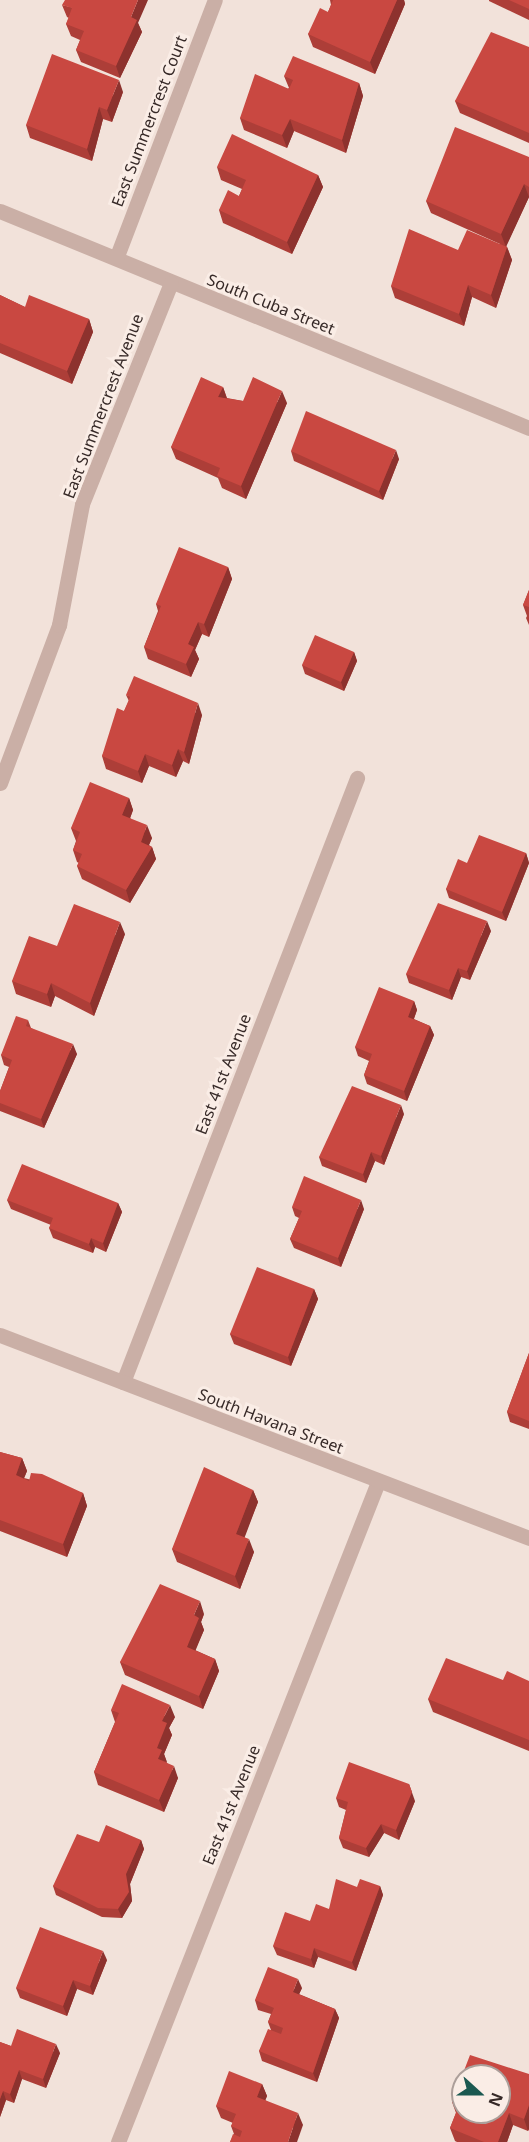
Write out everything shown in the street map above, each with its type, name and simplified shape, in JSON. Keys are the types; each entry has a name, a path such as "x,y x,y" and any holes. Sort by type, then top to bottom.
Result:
{"street":[{"name":"East Summercrest Court","path":"117,256 215,0"},
{"name":"South Cuba Street","path":"0,211 117,256 171,283 527,422"},
{"name":"East Summercrest Avenue","path":"0,783 59,625 82,504 171,283"},
{"name":"East 41st Avenue","path":"123,1382 357,778"},
{"name":"South Havana Street","path":"0,1335 378,1482 529,1538"},
{"name":"East 41st Avenue","path":"118,2142 378,1482"}],"building":[{"path":"65,0 138,0 131,17 137,20 116,66 76,50 84,31 66,24 72,8 62,5"},
{"path":"333,0 397,0 370,62 308,34 320,8 328,12"},
{"path":"509,0 529,0 529,9"},
{"path":"491,32 529,47 529,133 455,101"},
{"path":"52,54 119,80 107,110 99,107 87,149 26,125"},
{"path":"293,56 359,83 342,140 290,119 282,135 240,118 255,74 289,89 293,80 284,76"},
{"path":"455,127 529,157 529,187 524,184 501,234 426,201"},
{"path":"232,134 318,175 287,242 219,210 228,190 239,196 246,180 217,167"},
{"path":"409,229 458,250 467,230 507,247 491,295 468,285 459,314 391,286"},
{"path":"0,295 25,307 29,295 89,319 67,371 0,343"},
{"path":"201,377 223,387 218,397 243,401 253,377 282,391 241,486 217,476 220,468 171,447"},
{"path":"306,411 396,450 379,491 291,451"},
{"path":"179,547 228,567 204,624 198,622 188,644 194,647 186,664 144,647 161,606 156,604"},
{"path":"529,590 529,607 523,605"},
{"path":"315,635 354,652 341,682 302,665"},
{"path":"134,676 198,703 184,752 178,749 172,765 145,754 138,771 102,756 117,708 124,711 130,697 126,695"},
{"path":"90,782 129,798 122,815 147,825 141,842 152,847 126,890 77,866 82,854 73,850 80,832 71,828"},
{"path":"479,835 526,853 502,912 446,889 458,859 467,863"},
{"path":"438,903 487,921 467,971 458,968 449,990 406,974"},
{"path":"74,904 120,922 90,1003 51,983 47,994 12,981 29,936 57,946"},
{"path":"379,987 414,1001 408,1017 430,1026 404,1091 364,1075 372,1054 355,1047"},
{"path":"16,1016 28,1020 26,1026 73,1044 41,1119 0,1103 0,1091 12,1060 1,1055"},
{"path":"352,1086 401,1105 381,1156 371,1152 363,1174 319,1157"},
{"path":"22,1164 118,1203 103,1243 91,1238 89,1244 49,1228 53,1218 7,1200"},
{"path":"304,1176 361,1200 338,1258 290,1239 302,1211 292,1207"},
{"path":"257,1267 314,1289 288,1357 230,1334"},
{"path":"529,1353 529,1421 507,1412"},
{"path":"0,1452 22,1458 16,1475 29,1481 31,1473 42,1474 83,1493 63,1544 0,1520"},
{"path":"204,1467 253,1490 236,1534 249,1539 235,1576 172,1549"},
{"path":"160,1584 200,1601 194,1615 199,1618 187,1647 215,1659 199,1696 120,1662"},
{"path":"446,1658 503,1680 507,1671 529,1681 529,1740 428,1699"},
{"path":"122,1684 170,1705 162,1721 167,1723 157,1748 162,1750 158,1759 174,1766 159,1800 94,1772 119,1713 111,1710"},
{"path":"349,1762 409,1784 412,1792 396,1830 381,1824 366,1848 339,1838 348,1802 336,1798"},
{"path":"106,1825 141,1840 126,1874 129,1892 118,1909 98,1908 53,1886 77,1834 99,1842"},
{"path":"336,1879 357,1887 360,1879 380,1886 352,1962 314,1948 311,1959 273,1946 285,1912 310,1921 316,1904 329,1909"},
{"path":"40,1927 103,1951 90,1986 73,1980 63,2006 16,1988"},
{"path":"268,1967 298,1979 293,1992 335,2009 313,2073 259,2051 268,2029 281,2034 283,2028 268,2022 274,2008 255,2000"},
{"path":"17,2029 56,2044 43,2079 19,2070 10,2094 3,2091 0,2099 0,2042 11,2046"},
{"path":"470,2055 498,2064 467,2064"},
{"path":"511,2068 529,2074 529,2105 524,2119 511,2114"},
{"path":"229,2071 262,2084 257,2097 298,2113 288,2142 230,2142 233,2134 240,2137 242,2131 231,2126 236,2114 216,2106"},
{"path":"452,2124 505,2124 498,2142 484,2142 450,2128"}]}
